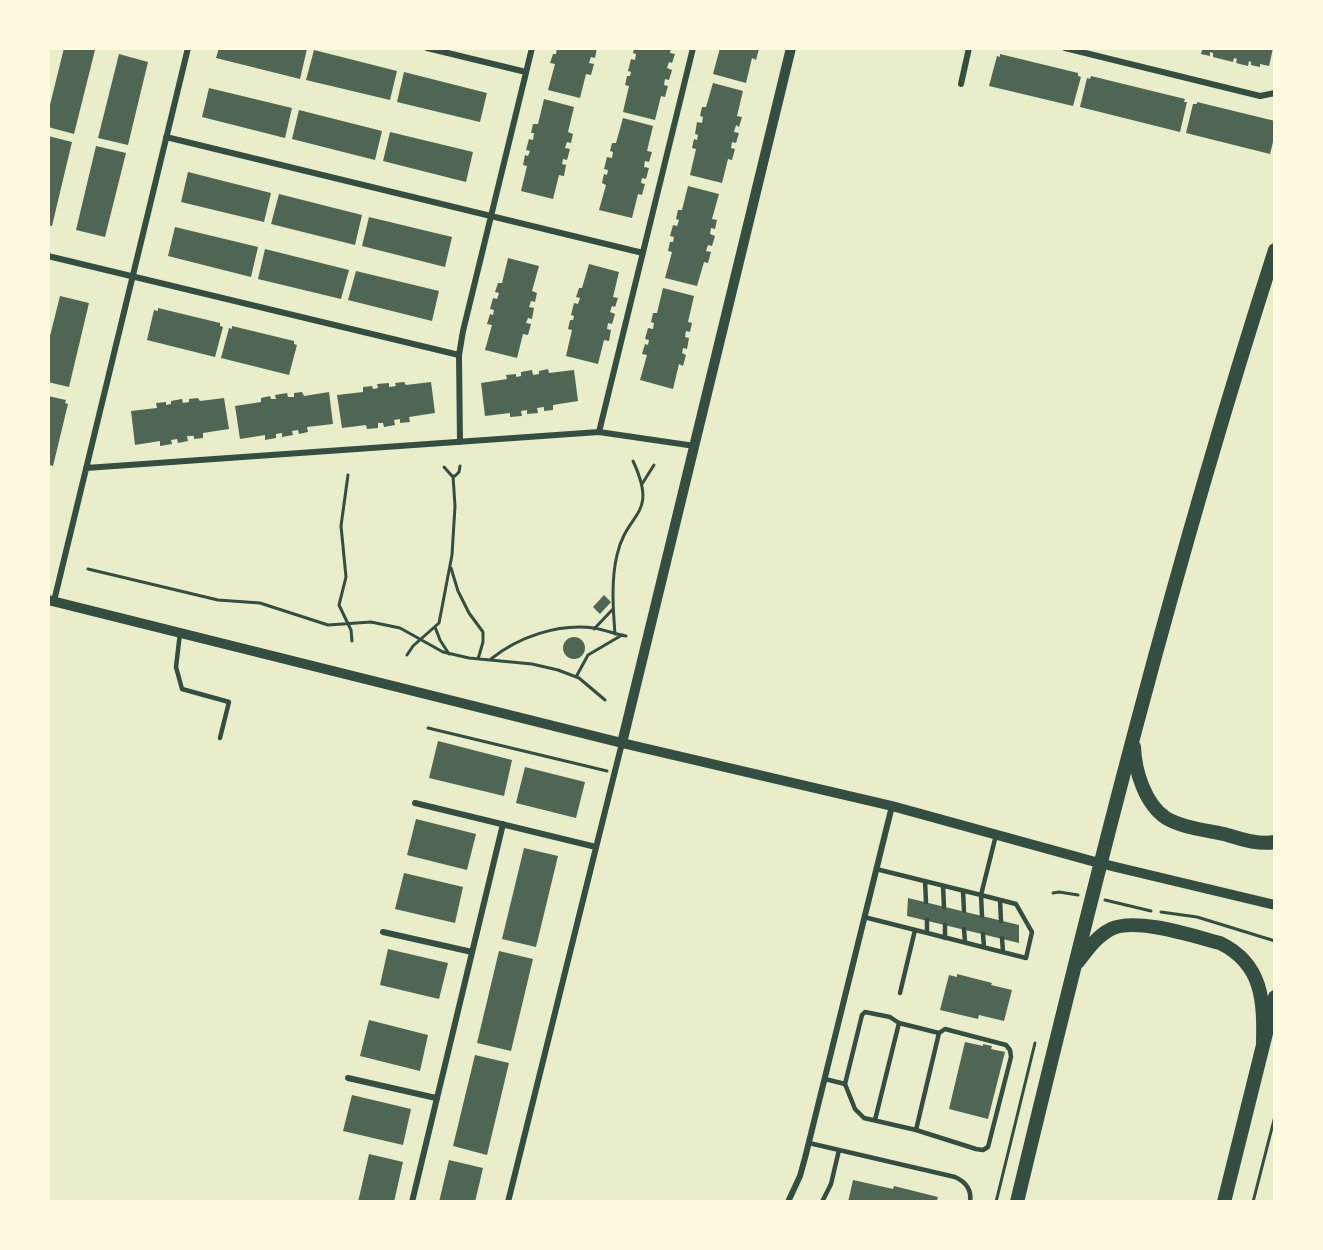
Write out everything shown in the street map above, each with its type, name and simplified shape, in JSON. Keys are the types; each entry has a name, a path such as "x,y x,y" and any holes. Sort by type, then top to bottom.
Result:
{"highway":[{"path":"1017,1202 1099,863 1208,467 1275,250"},
{"path":"1134,736 1134,752 1140,780 1160,813 1183,824 1253,842 1275,842"},
{"path":"1073,972 1093,943 1111,929 1122,926 1144,926 1220,943 1231,948 1245,960 1252,968 1258,982 1263,1014 1263,1044"},
{"path":"1224,1202 1275,997"}],"street":[{"path":"188,48 86,468 51,601 892,806 1099,863 1275,905"},
{"path":"427,48 526,72"},
{"path":"460,442 459,355 532,48"},
{"path":"599,432 693,48"},
{"path":"508,1202 791,48"},
{"path":"961,84 969,48"},
{"path":"1065,48 1260,96 1275,93"},
{"path":"166,137 643,253"},
{"path":"48,256 459,355"},
{"path":"86,468 599,432 695,446"},
{"path":"415,802 596,847"},
{"path":"788,1202 800,1176 809,1143 892,806"},
{"path":"412,1202 503,824"},
{"path":"383,932 472,952"},
{"path":"348,1078 436,1098"}],"lane":[{"path":"180,633 176,667 182,689 229,702 220,738"},
{"path":"982,916 981,895 996,835"},
{"path":"864,917 1026,957 1032,932 1016,904 876,869"},
{"path":"925,881 926,902"},
{"path":"943,886 944,907"},
{"path":"963,891 963,911"},
{"path":"1000,900 1001,921"},
{"path":"927,920 927,933"},
{"path":"945,925 945,938"},
{"path":"900,993 915,930"},
{"path":"964,930 965,942"},
{"path":"983,934 984,947"},
{"path":"1002,939 1003,952"},
{"path":"916,1130 939,1033 945,1029 1006,1045 1011,1057 991,1140 983,1150 916,1130 864,1118 855,1109 845,1084 862,1016 865,1012 890,1017 899,1023 939,1033"},
{"path":"875,1120 899,1023"},
{"path":"825,1079 845,1084"},
{"path":"809,1143 960,1179 969,1189 970,1202"},
{"path":"823,1201 839,1150"}],"path":[{"path":"615,634 613,609 616,557 620,543 643,503 642,484 633,461"},
{"path":"642,484 654,465"},
{"path":"453,476 459,472 460,466"},
{"path":"407,655 413,646 439,623 451,566 455,506 453,476 444,467"},
{"path":"348,475 340,526 346,577 339,605 351,630 352,641"},
{"path":"451,566 458,591 469,613 483,632 483,642 478,659"},
{"path":"88,569 218,600 260,603 328,625 371,622 400,628 449,654 532,664 576,677 605,700"},
{"path":"594,628 613,609"},
{"path":"435,627 449,654"},
{"path":"490,660 506,647 536,635 564,629 594,628 624,636 588,655 576,677"},
{"path":"428,728 615,773"},
{"path":"1053,893 1059,892"},
{"path":"1266,939 1275,941"},
{"path":"996,1202 1035,1044"},
{"path":"1253,1202 1275,1116"}],"building":[{"path":"64,48 95,50 74,134 48,127 48,113"},
{"path":"219,48 307,49 300,79 216,58"},
{"path":"557,48 597,48 595,58 591,57 589,63 594,64 591,75 586,74 580,98 548,90 555,64 550,63"},
{"path":"634,48 671,48 670,53 675,54 672,63 669,62 667,68 672,70 669,80 665,79 664,85 668,86 665,97 661,96 655,120 623,112 629,86 625,85 627,76 630,76 631,72 628,71 631,59 635,60"},
{"path":"720,48 759,49 756,60 752,58 746,83 713,74"},
{"path":"1195,48 1273,48 1269,66 1260,64 1260,67 1251,65 1249,61 1248,66 1236,63 1237,59 1234,58 1233,62 1213,57 1213,53 1210,52 1210,56 1201,54 1202,50"},
{"path":"314,50 397,71 390,100 306,80"},
{"path":"119,54 148,62 128,145 98,138"},
{"path":"1000,54 1078,73 1081,77 1073,106 989,86 997,56 1000,57"},
{"path":"404,72 487,93 480,122 397,102"},
{"path":"1091,76 1185,99 1184,102 1187,102 1180,132 1080,107 1087,78 1090,79"},
{"path":"713,83 743,91 737,116 742,117 739,127 736,125 734,132 739,133 736,143 732,142 731,148 735,149 732,160 728,159 722,183 690,175 696,149 692,148 694,139 697,140 698,135 695,134 697,122 702,123 703,117 700,116 702,107 706,107"},
{"path":"209,88 292,108 285,138 202,117"},
{"path":"544,99 574,107 568,132 573,134 571,143 567,142 565,148 570,149 567,160 563,159 562,164 566,165 564,176 559,175 553,199 521,191 527,166 523,165 525,155 528,156 530,151 526,150 529,139 533,140 534,133 531,133 533,124 538,124"},
{"path":"1197,102 1275,121 1275,134 1270,154 1186,133 1193,104"},
{"path":"299,110 382,131 375,160 292,139"},
{"path":"623,118 653,126 647,151 652,152 649,162 645,161 644,167 649,168 646,179 642,178 641,183 645,184 642,195 638,194 632,218 599,210 606,185 602,183 604,174 607,175 608,170 604,169 607,157 612,158 613,152 610,151 612,143 616,143"},
{"path":"390,132 473,152 466,182 383,161"},
{"path":"48,136 72,142 52,226 48,225"},
{"path":"96,146 126,153 105,237 76,230"},
{"path":"188,172 271,193 264,222 181,202"},
{"path":"688,186 719,194 712,219 717,220 715,229 711,228 710,234 715,236 712,246 708,245 706,251 711,252 708,263 704,262 697,286 665,278 672,252 668,251 674,237 670,236 673,225 677,226 678,210 682,210"},
{"path":"279,194 362,215 355,245 271,224"},
{"path":"369,217 452,237 445,267 362,246"},
{"path":"175,227 258,247 251,277 168,256"},
{"path":"265,249 349,270 341,299 258,279"},
{"path":"508,258 539,266 532,291 537,293 535,302 531,301 529,307 534,308 532,319 528,318 526,323 531,324 528,335 523,334 517,358 485,350 492,325 487,324 494,310 490,309 493,298 497,299 499,293 495,292 498,283 502,283"},
{"path":"589,264 619,272 613,297 618,298 615,307 612,306 610,312 615,314 612,324 608,323 607,329 611,330 609,341 604,340 598,364 566,356 572,330 568,329 570,320 573,320 574,316 571,315 574,303 578,304 580,298 576,297 579,288 582,288"},
{"path":"356,271 439,291 432,321 348,300"},
{"path":"663,288 694,296 688,322 692,323 690,332 686,331 685,337 689,338 687,349 683,348 682,353 686,355 683,366 679,364 673,389 640,380 647,355 642,354 649,340 645,339 648,328 653,329 654,323 651,322 653,313 657,313"},
{"path":"60,296 89,303 69,387 48,382 48,344"},
{"path":"158,308 220,323 223,327 215,357 147,340 154,310 158,311"},
{"path":"232,326 294,341 297,345 289,375 221,358 229,328 232,329"},
{"path":"548,369 549,373 574,370 578,401 553,405 553,410 544,411 544,407 537,408 538,413 527,414 527,410 521,411 522,416 510,417 510,413 485,416 481,383 507,379 506,375 521,376 521,372 532,370 533,375 539,374 539,371"},
{"path":"404,382 406,385 431,382 435,413 409,417 410,422 400,423 400,419 394,420 395,425 384,427 383,423 378,423 378,428 367,429 366,425 342,428 337,395 363,392 363,387 378,388 377,384 389,383 389,387 396,386 395,383"},
{"path":"302,392 304,396 329,392 333,424 307,427 308,432 299,434 298,430 292,431 293,435 282,437 282,433 276,434 276,438 265,440 265,435 240,439 235,406 261,402 261,398 270,396 271,399 276,399 275,395 287,393 288,397 294,397 294,393"},
{"path":"48,396 66,400 65,403 68,404 53,466 50,465 49,472"},
{"path":"198,398 200,401 224,398 229,429 203,433 203,438 194,439 194,436 187,436 188,441 178,443 177,439 171,440 172,444 160,446 160,441 135,445 131,411 157,408 156,403 166,402 166,405 171,404 171,401 182,399 183,403 189,402 189,399"},
{"path":"604,595 611,602 600,614 593,607"},
{"path":"574,637 582,640 585,648 582,656 574,659 566,656 563,648 566,640"},
{"path":"438,741 512,760 504,796 429,778"},
{"path":"525,767 585,782 576,818 516,803"},
{"path":"416,819 476,834 467,870 407,855"},
{"path":"524,848 558,856 536,947 502,939"},
{"path":"404,873 463,887 455,923 395,909"},
{"path":"908,898 1019,925 1019,943 907,916"},
{"path":"388,949 448,963 439,999 380,985"},
{"path":"499,951 533,959 511,1051 477,1043"},
{"path":"957,974 1012,990 1004,1021 979,1015 978,1019 940,1010 949,975 957,977"},
{"path":"369,1020 428,1035 420,1071 360,1056"},
{"path":"965,1042 992,1046 991,1049 1005,1052 988,1119 949,1109"},
{"path":"475,1055 509,1063 487,1155 453,1146"},
{"path":"352,1095 411,1109 403,1145 343,1131"},
{"path":"369,1154 403,1162 394,1202 358,1202"},
{"path":"449,1160 483,1168 475,1202 439,1202"},
{"path":"853,1180 893,1189 894,1186 938,1197 937,1200 941,1202 848,1202"}]}
